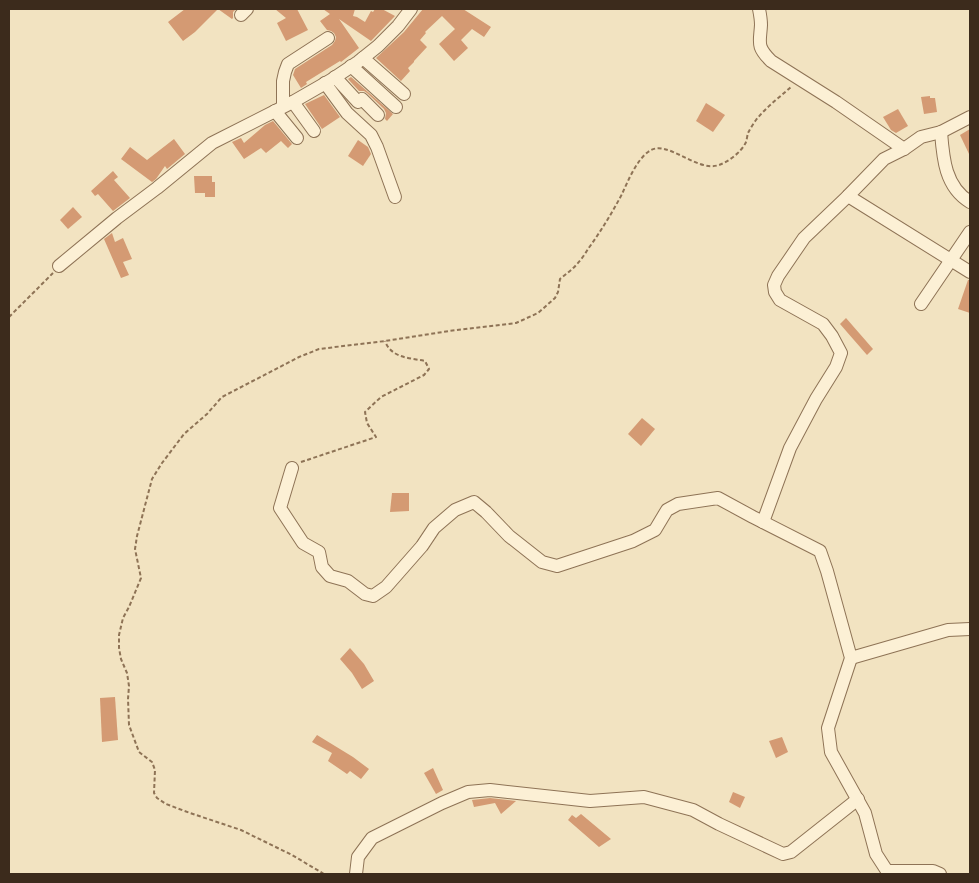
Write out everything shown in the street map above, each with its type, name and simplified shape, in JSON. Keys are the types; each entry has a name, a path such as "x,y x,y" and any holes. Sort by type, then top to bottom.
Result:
{"street":[{"path":"59,266 212,143 284,106 330,80 363,58 398,26 411,9"},
{"path":"759,9 761,25 760,46 770,61 836,102 904,149"},
{"path":"297,138 284,106 283,81 285,72 288,64 328,38"},
{"path":"363,58 404,94"},
{"path":"351,66 396,107"},
{"path":"330,80 358,102 362,99 378,115"},
{"path":"330,80 347,113 371,135 395,197"},
{"path":"284,106 314,131"},
{"path":"763,522 790,448 816,399 836,367 841,353 823,324 780,300 775,292 774,285 778,276 804,238 884,159 904,149 921,137 941,132 970,116"},
{"path":"941,132 942,157 951,182 959,193 970,202"},
{"path":"848,196 970,272"},
{"path":"921,304 970,232"},
{"path":"292,468 280,508 303,543 319,552 322,568 330,576 348,581 365,594 373,596 386,587 422,546 434,528 455,510 474,502 509,536 542,562 557,566 633,541 655,530 667,510 678,504 718,498 820,551 828,572 851,658 828,728 832,752 865,813 876,854 887,873 933,871 940,874"},
{"path":"851,658 948,630 970,629"},
{"path":"356,874 358,857 372,838 468,792 490,790 590,801 644,797 692,810 783,854 791,852 858,799"}],"path":[{"path":"324,874 292,855 241,830 166,804 157,798 154,792 155,770 152,762 139,752 129,725 129,686 127,673 120,659 119,635 123,618 141,578 135,548 152,479 184,434 207,414 222,397 299,357 319,350 516,323 538,313 554,298 558,292 560,279 579,262 593,242 610,216 636,167 648,151 654,148 662,148 698,164 710,167 720,165 740,151 757,119 800,80"},
{"path":"9,317 59,266"},
{"path":"292,468 304,461 376,438 367,423 365,412 381,397 424,375 428,369 425,361 399,356 387,347 385,341"}],"building":[{"path":"185,9 218,9 183,41 168,22"},
{"path":"218,9 236,9 233,12 232,19"},
{"path":"275,9 297,9 308,30 286,41 277,23 286,18"},
{"path":"323,9 355,9 353,16 365,22 371,11 373,12 375,9 382,9 395,16 371,41 339,19 359,48 341,62 306,82 307,84 301,88 293,75 295,69 332,45 335,41 334,33 327,30 320,21 330,14"},
{"path":"423,9 463,9 491,27 484,37 472,29 461,40 468,48 454,61 439,44 455,29 442,16 425,32 420,40 427,47 408,68 410,71 401,81 376,58 404,32"},
{"path":"351,77 393,114 387,121 384,109 367,93 359,91 348,79"},
{"path":"324,95 340,117 322,129 305,104"},
{"path":"930,96 930,98 935,98 937,112 924,114 921,97"},
{"path":"706,103 725,115 713,132 696,121"},
{"path":"898,109 908,126 896,133 891,130 883,117"},
{"path":"273,121 292,144 288,148 281,141 266,153 261,148 244,159 232,142 241,138 244,143 265,125"},
{"path":"970,129 970,156 960,135"},
{"path":"174,139 185,154 167,169 165,166 152,182 121,159 130,147 147,160"},
{"path":"358,140 368,147 371,154 363,166 348,156"},
{"path":"113,171 118,177 114,180 130,198 113,211 98,194 95,196 91,191"},
{"path":"194,176 212,176 212,182 215,182 215,197 205,197 205,193 195,193"},
{"path":"73,207 82,217 68,229 60,220"},
{"path":"112,233 115,242 123,238 132,259 123,262 129,275 121,278 104,239"},
{"path":"968,280 970,280 970,313 958,309"},
{"path":"846,318 873,349 867,355 840,324"},
{"path":"642,418 655,429 641,446 628,434"},
{"path":"392,493 409,493 409,511 390,512"},
{"path":"350,648 364,664 374,681 362,689 340,659"},
{"path":"115,697 118,740 102,742 100,698"},
{"path":"317,735 369,769 361,779 350,771 347,774 328,761 332,753 312,742"},
{"path":"782,737 788,752 776,758 769,741"},
{"path":"433,768 443,790 436,794 424,773"},
{"path":"733,792 745,797 740,808 729,802"},
{"path":"490,798 516,801 501,814 495,803 474,807 472,800"},
{"path":"581,814 611,839 599,847 568,820 572,815 576,818"}]}
